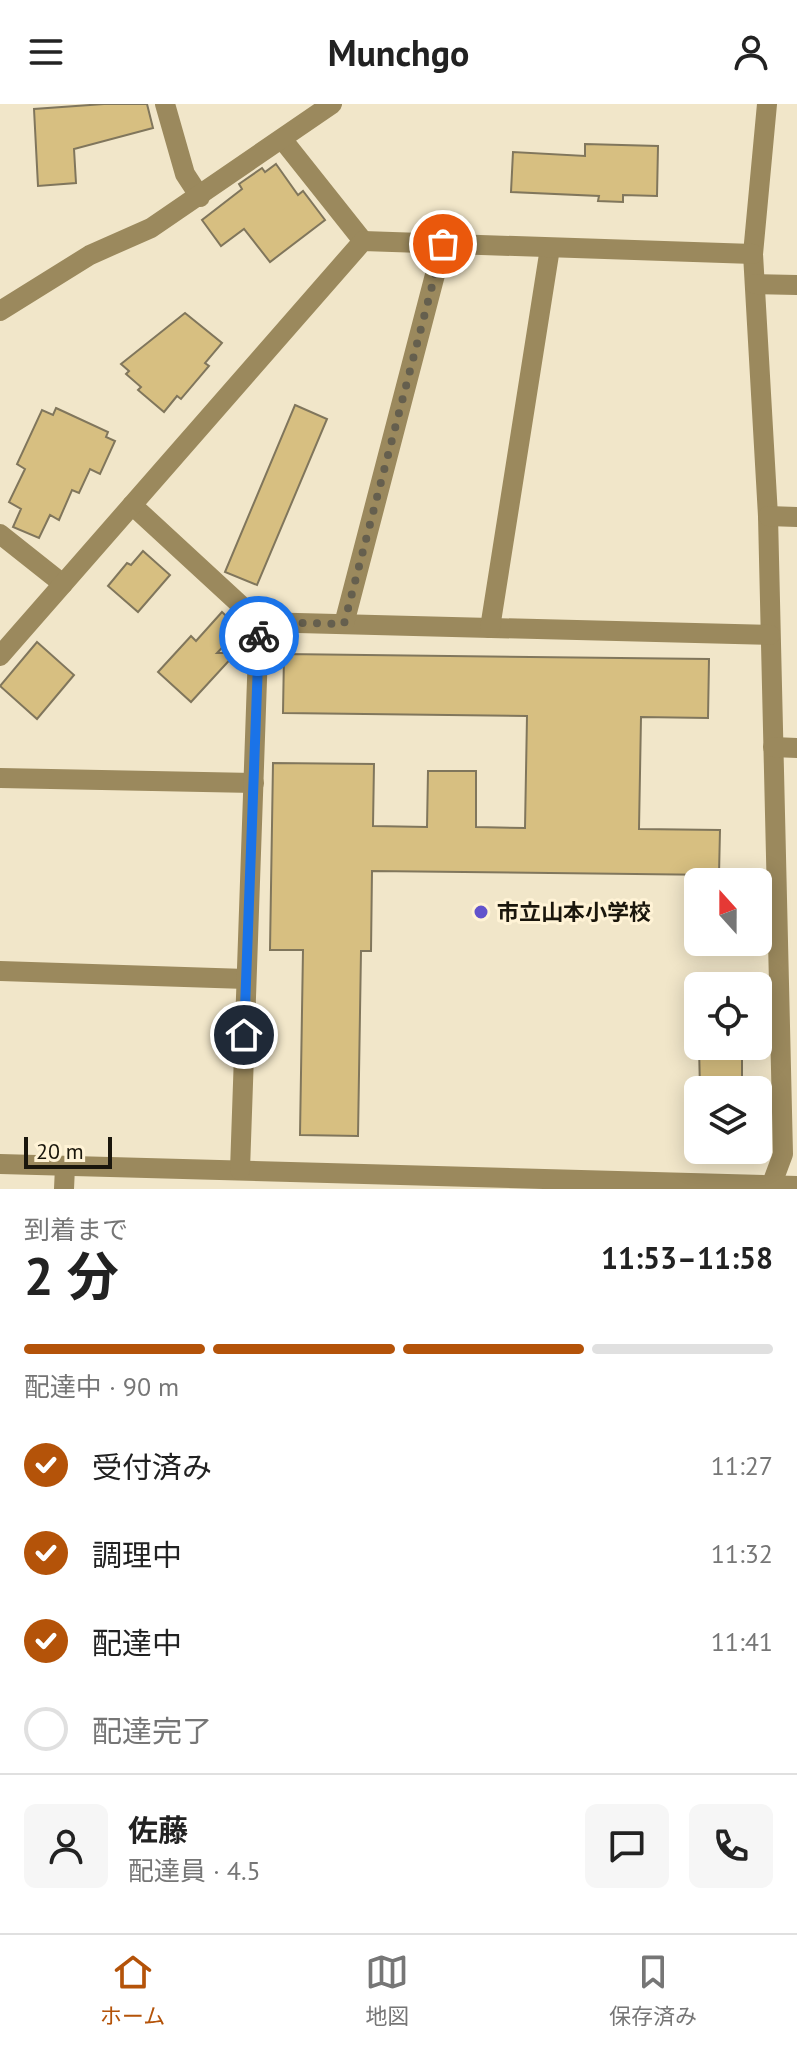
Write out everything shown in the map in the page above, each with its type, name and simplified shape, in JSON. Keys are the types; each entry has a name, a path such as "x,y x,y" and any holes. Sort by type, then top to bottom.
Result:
{"street":[{"path":"165,104 185,174 200,197"},
{"path":"0,311 90,255 151,228 332,104"},
{"path":"767,104 753,254 768,516 773,747 788,955 783,1154 770,1187"},
{"path":"282,139 363,241 753,254"},
{"path":"0,656 363,241"},
{"path":"344,624 443,244"},
{"path":"490,628 550,248"},
{"path":"755,284 797,285"},
{"path":"132,505 259,622 770,635"},
{"path":"768,516 797,517"},
{"path":"0,534 63,584"},
{"path":"240,1170 259,622"},
{"path":"773,747 797,748"},
{"path":"0,778 254,783"},
{"path":"0,971 246,979"},
{"path":"0,1164 240,1170 525,1184 797,1186"},
{"path":"64,1189 65,1167"}],"building":[{"path":"147,104 153,128 74,149 76,183 38,186 34,109"},
{"path":"585,144 658,146 657,196 623,195 623,202 598,201 599,196 511,192 513,152 585,156"},
{"path":"276,164 298,195 303,191 325,220 270,262 244,229 221,246 202,220 242,189 239,184 262,168 265,172"},
{"path":"185,313 222,343 205,363 209,366 181,399 177,396 164,412 138,390 141,387 126,374 129,371 121,364"},
{"path":"295,405 327,419 257,585 225,572"},
{"path":"56,408 108,432 106,437 115,441 100,474 90,469 79,493 72,490 59,520 50,515 39,538 13,527 21,509 9,502 25,469 17,464 42,410 53,415"},
{"path":"143,551 170,575 138,612 108,586 127,563 131,565"},
{"path":"222,612 240,629 217,653 236,653 191,702 158,672 191,636 196,641"},
{"path":"37,642 74,675 37,719 0,686"},
{"path":"284,654 709,659 708,718 641,717 639,829 720,830 719,868 684,868 684,875 372,871 371,951 361,951 358,1136 300,1135 303,950 270,950 273,763 374,764 373,826 427,827 428,771 476,771 476,827 525,828 527,716 283,713"},
{"path":"699,1060 742,1060 742,1076 700,1076"}],"way so far":[{"path":"259,636 259,622 344,624 443,244"}],"place":[{"name":"市立山本小学校","path":"481,912"}],"route":[{"path":"244,1035 259,636"}]}
